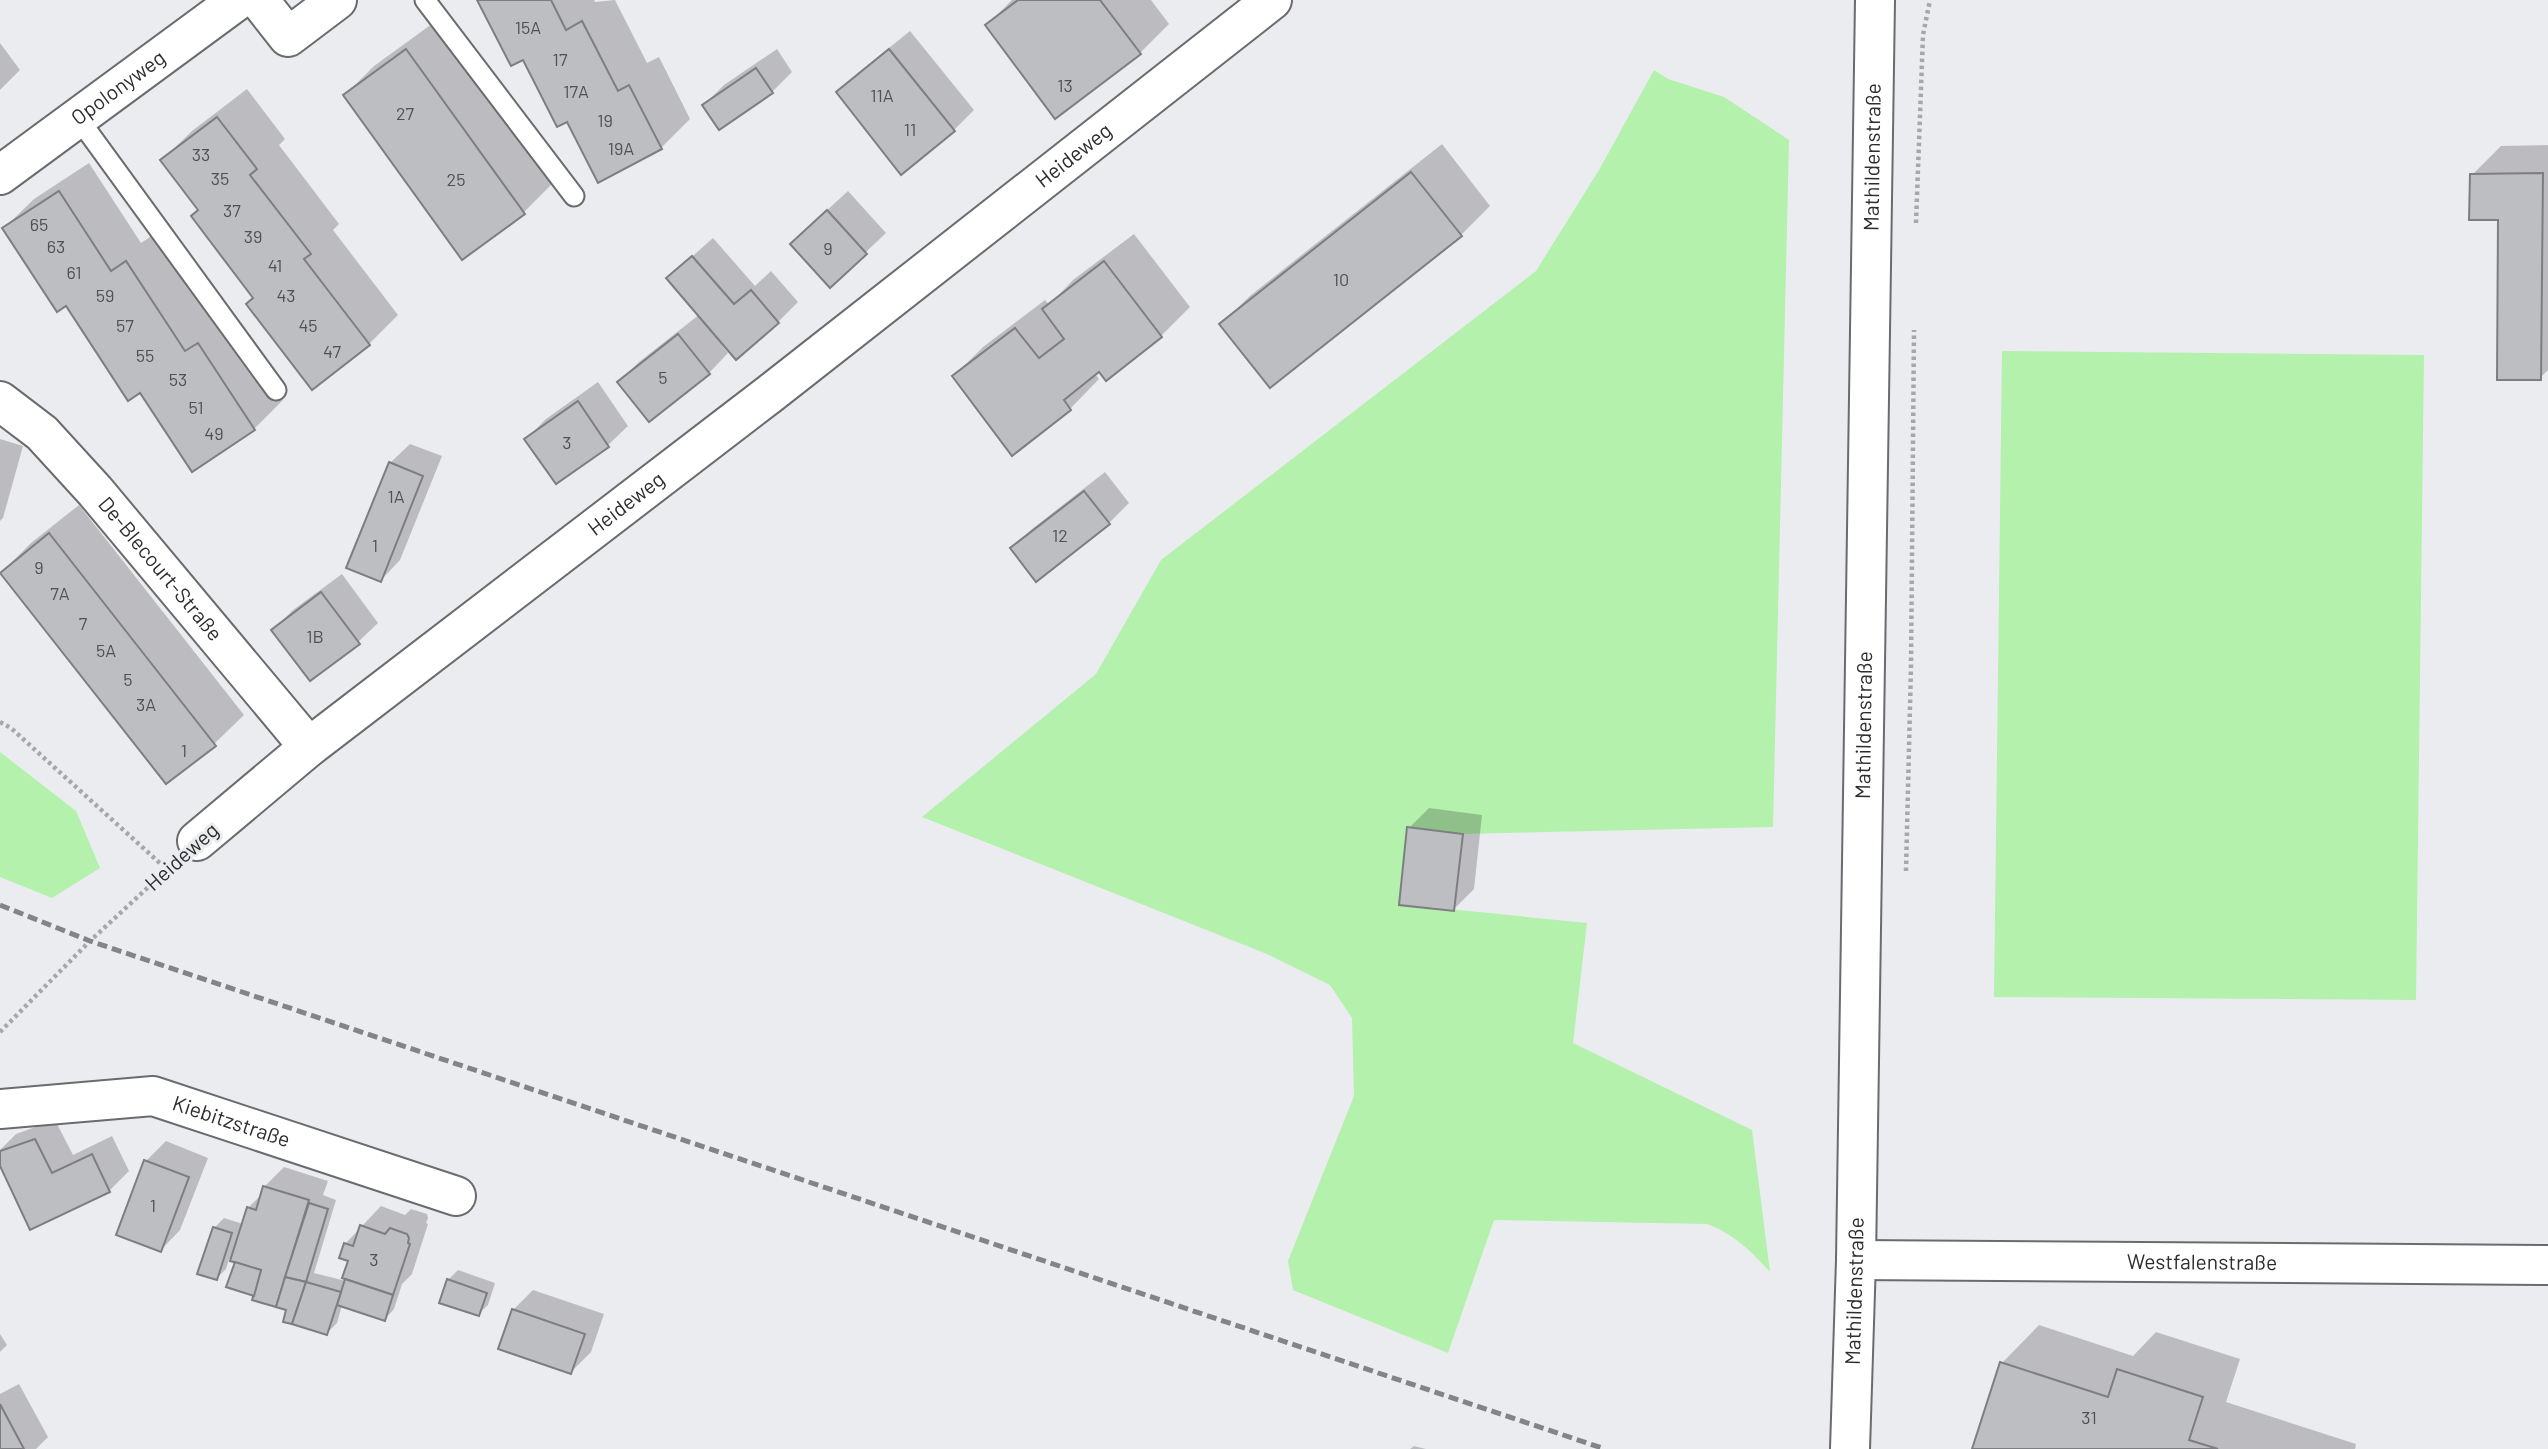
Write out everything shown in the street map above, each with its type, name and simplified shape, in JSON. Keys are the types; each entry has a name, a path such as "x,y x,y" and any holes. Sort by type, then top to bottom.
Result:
{"street":[{"name":"Opolonyweg","path":"0,175 238,0"},
{"path":"259,0 288,37 337,0"},
{"name":"Heideweg","path":"197,842 309,747 771,393 1272,0"},
{"name":"Mathildenstraße","path":"1850,1449 1856,1260 1875,0"},
{"name":"De-Blecourt-Straße","path":"0,401 42,433 95,491 309,747"},
{"name":"Kiebitzstraße","path":"0,1109 153,1096 456,1196"},
{"name":"Westfalenstraße","path":"1856,1260 2548,1265"}],"lane":[{"path":"425,0 574,196"},
{"path":"78,118 276,390"}],"path":[{"path":"0,722 11,727 167,870"},
{"name":"Heideweg","path":"0,1032 90,941 197,842"}],"green space":[{"path":"1654,70 1668,79 1724,97 1789,140 1773,827 1463,834 1408,827 1399,904 1587,923 1573,1043 1752,1130 1770,1272 1742,1244 1707,1224 1494,1220 1448,1353 1293,1290 1288,1261 1354,1096 1352,1018 1330,985 1267,954 922,817 1096,674 1161,560 1536,271 1599,170"},
{"path":"2002,351 2424,355 2416,1000 1994,997"},
{"path":"0,752 76,811 100,868 52,898 0,877"}],"building":[{"path":"477,0 551,0 566,30 582,21 618,91 629,85 662,149 598,183 567,122 557,127 523,60 511,66"},
{"path":"1018,0 1100,0 1141,54 1055,119 985,25"},
{"path":"406,49 525,214 462,260 343,95"},
{"path":"889,49 955,131 901,175 836,92"},
{"path":"756,68 773,93 719,130 702,105"},
{"path":"217,117 257,169 250,175 311,254 304,259 370,345 312,390 246,304 253,298 191,216 198,210 160,160"},
{"path":"1411,172 1462,236 1270,388 1219,324"},
{"path":"2543,173 2541,380 2497,380 2498,220 2469,220 2470,174"},
{"path":"59,191 111,271 126,261 185,351 198,343 255,430 192,472 140,393 128,401 66,306 57,312 2,228"},
{"path":"827,210 867,254 830,288 790,244"},
{"path":"692,256 734,304 751,290 779,323 736,360 666,278"},
{"path":"1104,261 1162,337 1106,381 1099,372 1064,400 1071,410 1012,456 952,376 1015,328 1039,358 1064,339 1042,309"},
{"path":"678,334 710,374 649,422 617,382"},
{"path":"578,401 609,447 556,484 524,439"},
{"path":"389,462 423,476 381,582 346,568"},
{"path":"1084,491 1110,524 1036,582 1010,548"},
{"path":"49,533 216,746 166,784 0,573"},
{"path":"321,592 360,644 310,681 271,630"},
{"path":"1407,827 1463,834 1454,911 1399,905"},
{"path":"35,1139 52,1173 92,1154 110,1192 30,1230 0,1166 0,1151"},
{"path":"144,1160 189,1177 161,1252 116,1235"},
{"path":"263,1186 309,1200 276,1307 252,1300 261,1270 230,1261 247,1207 256,1210"},
{"path":"309,1203 328,1209 306,1282 285,1277"},
{"path":"360,1225 385,1234 390,1228 407,1234 409,1238 410,1244 393,1295 342,1278 348,1261 339,1258 344,1243 353,1246"},
{"path":"213,1227 232,1233 217,1280 197,1274"},
{"path":"235,1262 261,1270 254,1296 226,1287"},
{"path":"285,1277 306,1282 292,1324 283,1322 286,1310 276,1307"},
{"path":"345,1279 393,1295 385,1321 337,1305"},
{"path":"447,1279 487,1293 479,1316 439,1303"},
{"path":"306,1282 341,1292 327,1335 292,1324"},
{"path":"512,1309 585,1334 571,1374 498,1349"},
{"path":"2000,1362 2108,1397 2117,1369 2203,1397 2189,1440 2218,1449 1972,1449"},
{"path":"0,1404 24,1449 0,1449"}],"railway":[{"path":"0,905 90,941 1605,1449"}]}
